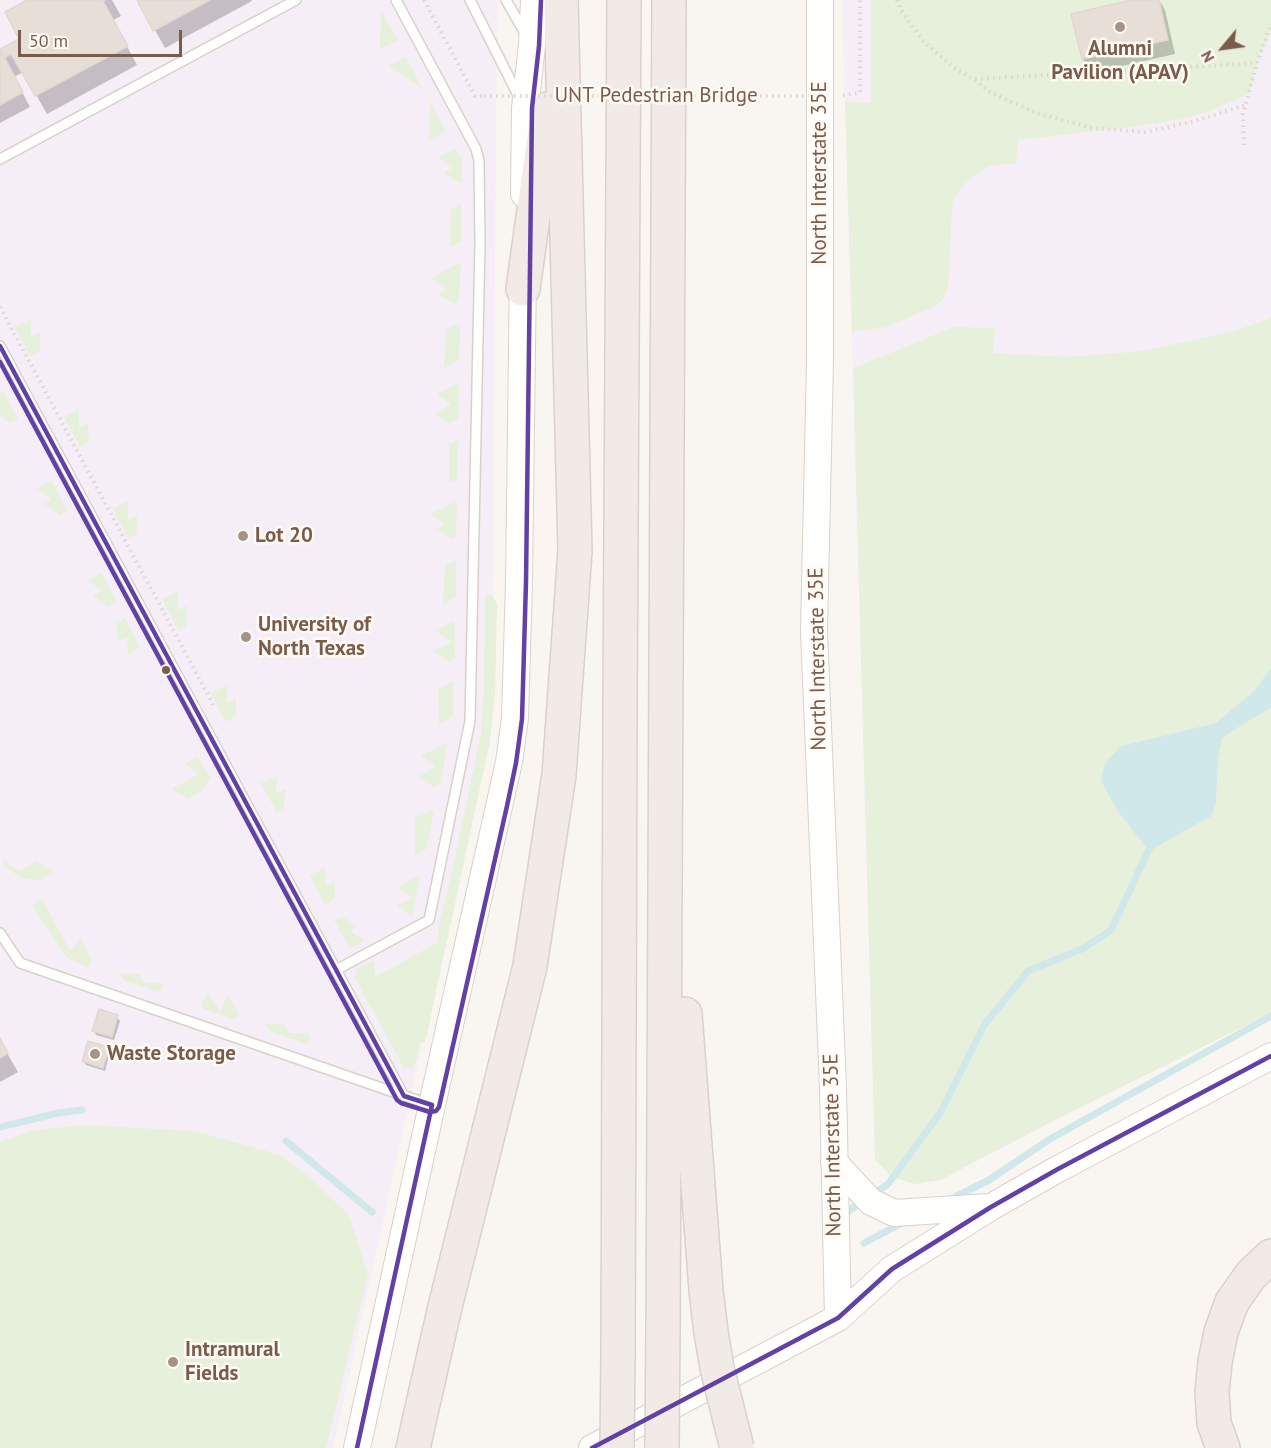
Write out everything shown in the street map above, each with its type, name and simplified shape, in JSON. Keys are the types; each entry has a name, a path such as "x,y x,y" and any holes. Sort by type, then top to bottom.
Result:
{"highway":[{"path":"617,1448 624,0"},
{"path":"662,1448 669,0"},
{"path":"523,289 552,4"},
{"path":"413,1448 444,1311 530,966 559,775 575,551 552,4"},
{"path":"610,788 620,704"},
{"path":"666,707 688,1061 706,1290 717,1368 737,1448"},
{"path":"1223,1448 1214,1423 1212,1392 1221,1332 1232,1302 1251,1275 1271,1256"}],"main road":[{"name":"North Interstate 35E","path":"819,0 820,361 814,631 832,1088 838,1318"},
{"path":"357,1448 500,804 515,718 525,108 532,45 552,4"},
{"path":"591,1448 838,1318 891,1269 991,1207 1058,1168 1271,1056"},
{"path":"834,1162 871,1202 894,1213 991,1207"}],"lane":[{"path":"0,159 296,0"},
{"path":"336,970 429,920 470,721 480,243 479,161 476,149 396,0"},
{"path":"470,0 525,108"},
{"path":"506,0 532,45"},
{"path":"0,346 404,1096"},
{"path":"0,933 20,963 432,1106"}],"path":[{"name":"UNT Pedestrian Bridge","path":"424,0 475,96 828,96 860,93 860,0"},
{"path":"897,0 901,10 923,41 953,68 975,80 990,92 1036,113 1093,128 1145,132 1195,121 1246,105"},
{"path":"1244,145 1243,114 1271,24"},
{"path":"975,80 1257,63"},
{"path":"0,307 217,712"}],"shaded area":[{"name":"University of North Texas","path":"0,0 498,0 492,726 333,1448 0,1448"},
{"path":"842,0 1271,0 1271,1013 940,1180 915,1184 892,1177 875,1160"}],"green space":[{"path":"871,0 1271,0 1271,30 1257,63 1249,94 1210,111 1182,119 1139,126 1018,140 1016,164 987,167 970,178 954,198 948,289 943,299 933,307 886,327 852,332 845,102 871,103"},
{"path":"381,10 398,40 380,49"},
{"path":"406,57 422,88 388,66"},
{"path":"430,101 446,131 429,140"},
{"path":"455,149 462,160 462,182 459,183 444,173 452,168 438,157"},
{"path":"461,204 461,241 450,247 451,210"},
{"path":"461,262 459,301 454,304 438,294 447,289 431,278"},
{"path":"1271,318 1271,668 1255,690 1216,723 1121,746 1216,804 1218,760 1222,738 1271,708 1271,1013 940,1180 915,1184 892,1177 875,1160 853,368 954,327 995,328 993,353 1068,357 1143,351 1235,331"},
{"path":"31,319 31,337 40,332 40,351 30,356 15,327"},
{"path":"455,324 460,328 459,360 444,368 446,330"},
{"path":"459,383 458,419 449,423 434,414 451,404 437,394"},
{"path":"2,390 18,418 10,423 0,416 0,410 3,408 0,406"},
{"path":"79,409 79,428 88,423 89,442 80,447 64,417"},
{"path":"458,440 457,479 449,483 449,444"},
{"path":"51,481 67,510 60,515 44,504 52,499 37,489"},
{"path":"128,501 128,519 137,515 137,534 128,538 113,509"},
{"path":"457,501 456,537 453,539 437,529 445,524 430,514"},
{"path":"456,560 456,597 443,604 445,565"},
{"path":"101,573 117,601 108,606 93,596 102,591 88,580"},
{"path":"178,591 178,610 187,606 186,626 178,630 162,599"},
{"path":"485,595 492,595 497,604 495,695 490,741 425,1043 420,1042 413,1068 404,1068 355,978 355,973 357,968 374,960 375,977 437,943 481,732"},
{"path":"125,618 140,647 128,655 127,637 118,642 116,623"},
{"path":"452,622 455,623 455,658 449,662 433,651 451,642 436,631"},
{"path":"453,681 453,716 439,724 438,689"},
{"path":"227,685 227,703 236,698 236,716 226,722 211,693"},
{"path":"448,742 440,784 434,787 418,777 436,766 421,756"},
{"path":"198,757 210,777 200,792 188,799 172,789 199,774 185,764"},
{"path":"277,776 276,794 285,789 284,808 277,813 261,783"},
{"path":"431,810 434,812 426,849 415,856 415,818"},
{"path":"3,860 19,871 37,861 53,872 40,880 21,878 4,865"},
{"path":"325,868 326,886 335,881 335,899 325,905 310,875"},
{"path":"420,874 412,916 397,906 412,897 397,888"},
{"path":"42,899 70,951 81,938 92,961 90,966 81,965 65,955 32,906"},
{"path":"342,916 357,927 350,931 364,941 350,949 334,920"},
{"path":"120,973 139,974 144,983 163,983 163,988 158,992 128,982"},
{"path":"208,992 220,1012 228,995 238,1013 237,1017 233,1019 204,1009 202,1001"},
{"path":"265,1024 284,1024 289,1033 308,1033 310,1039 305,1044 270,1031"},
{"name":"Intramural Fields","path":"84,1125 195,1131 280,1155 305,1173 349,1215 368,1275 326,1448 0,1448 0,1142 35,1130"}],"water":[{"path":"1271,668 1271,708 1222,738 1218,760 1216,804 1211,816 1149,851 1119,813 1101,781 1105,763 1121,746 1216,723 1255,690"}],"building":[{"path":"27,0 105,0 103,1 128,46 35,96 11,54 4,58 0,49 19,39 5,12"},
{"path":"137,0 210,0 153,31"},
{"name":"Alumni Pavilion (APAV)","path":"1131,0 1159,0 1168,40 1082,59 1071,14"},
{"path":"0,49 23,92 0,105"},
{"name":"Waste Storage","path":"99,1009 118,1015 112,1037 92,1031"},
{"path":"0,1038 8,1053 0,1058"},
{"name":"Waste Storage","path":"88,1041 109,1047 103,1068 82,1061"}],"waterway":[{"path":"847,1212 888,1184 940,1113 984,1025 1028,971 1084,948 1111,930 1151,845"},
{"path":"949,1200 989,1180 1050,1139 1271,1016"},
{"path":"0,1127 58,1113 82,1110"},
{"path":"286,1141 372,1212"},
{"path":"864,1243 904,1222"}],"transit line":[{"path":"0,362 397,1100 430,1112 436,1111 439,1107 507,806 522,719 532,108 539,46 541,0"},
{"path":"0,346 404,1096 432,1105 357,1448"},
{"path":"592,1448 838,1318 892,1269 991,1207 1271,1056"}],"place":[{"name":"Alumni Pavilion (APAV)","path":"1120,27"},
{"name":"Lot 20","path":"243,536"},
{"name":"University of North Texas","path":"246,637"},
{"name":"Waste Storage","path":"95,1054"},
{"name":"Intramural Fields","path":"173,1362"}]}
